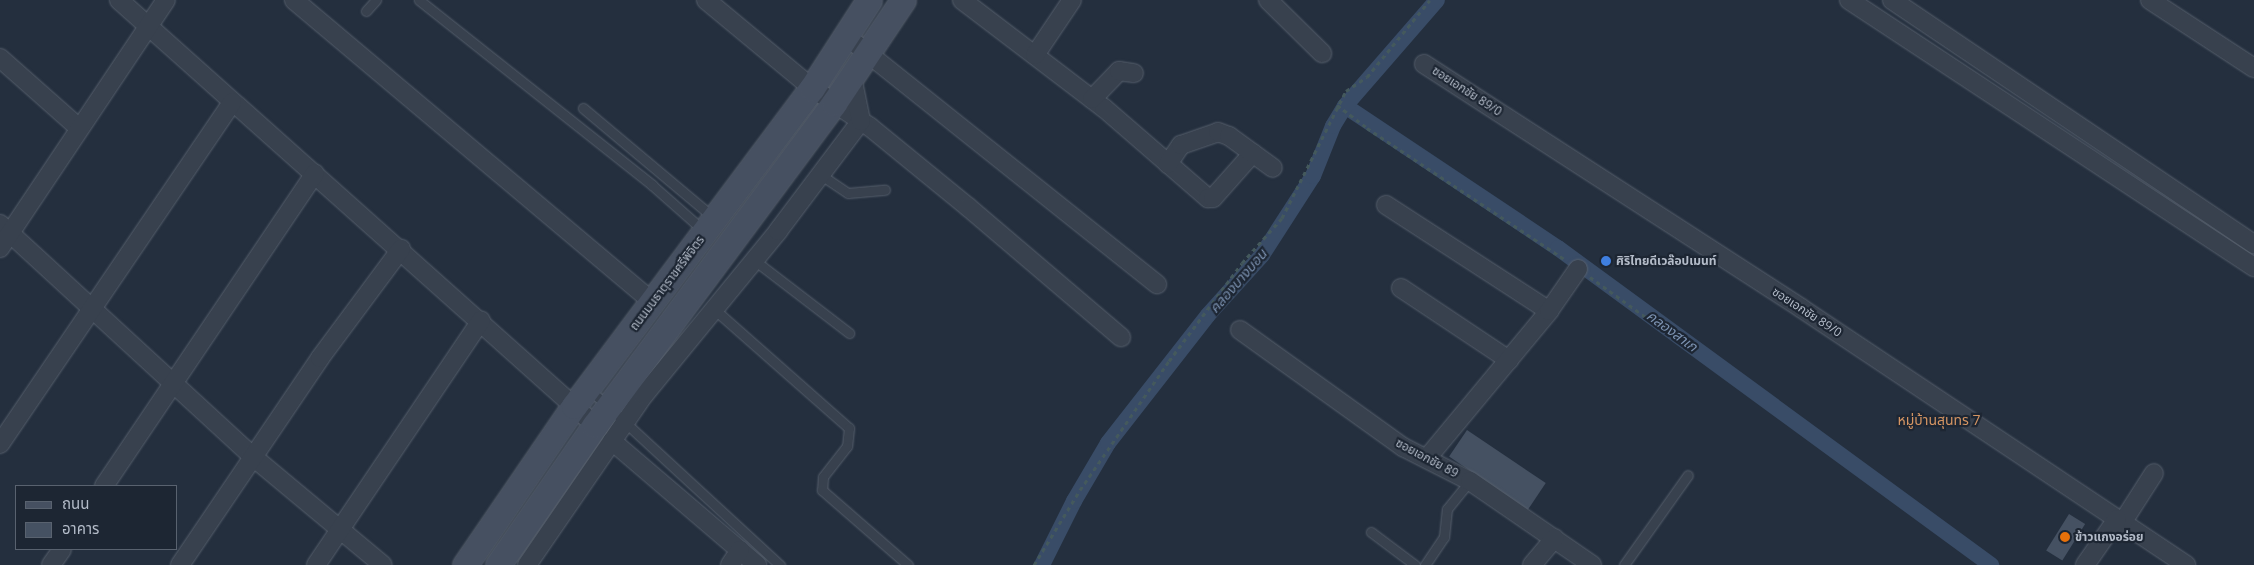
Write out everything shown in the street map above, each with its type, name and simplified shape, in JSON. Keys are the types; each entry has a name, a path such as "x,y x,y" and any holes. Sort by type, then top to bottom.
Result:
{"street":[{"path":"119,0 232,102 481,320 580,397 610,423 757,565"},
{"path":"0,248 5,228 166,0"},
{"path":"294,0 653,302"},
{"path":"706,0 812,88 861,120 1121,337"},
{"name":"ถนนมนธาตุราชศรีพิจิตร","path":"464,565 580,397 812,88 869,0"},
{"path":"498,565 610,423 870,52 903,0"},
{"path":"962,0 1092,99 1210,199 1253,153"},
{"path":"1034,55 1072,0"},
{"path":"1268,0 1322,53"},
{"path":"1849,0 2254,267"},
{"path":"1892,0 2254,244"},
{"path":"2150,0 2254,68"},
{"path":"846,36 870,52 1157,284"},
{"path":"0,58 78,127"},
{"name":"ซอยเอกชัย 89/0","path":"1424,64 1801,308 2186,565"},
{"path":"1092,99 1120,71 1134,73"},
{"path":"527,565 610,423 714,308 754,260 821,176 861,120 852,77"},
{"path":"0,444 90,308 232,102"},
{"path":"1168,164 1181,145 1218,132 1253,153 1273,168"},
{"path":"105,485 174,385 228,299 315,173"},
{"path":"1386,205 1549,311"},
{"path":"5,228 252,456 383,565"},
{"path":"180,565 252,456 401,249"},
{"path":"1428,457 1549,311 1578,269"},
{"path":"1401,288 1509,360"},
{"path":"316,565 341,530 399,437 481,320"},
{"name":"ซอยเอกชัย 89","path":"1240,330 1403,447 1428,457 1470,481 1592,565"},
{"path":"2085,565 2120,521 2154,473"},
{"path":"1532,565 1555,538"},
{"path":"51,565 61,550"},
{"path":"730,565 740,550"}],"lane":[{"path":"366,12 376,0"},
{"path":"419,0 652,185 710,226"},
{"path":"583,108 710,226"},
{"path":"821,176 848,193 885,190"},
{"path":"754,260 849,333"},
{"path":"714,308 849,428 847,446 823,477 822,490 908,565"},
{"path":"610,423 780,565"},
{"path":"1624,565 1688,475"},
{"path":"1425,565 1444,537 1447,509 1470,481"},
{"path":"1371,532 1415,565"}],"path":[{"path":"1034,565 1080,490 1169,361 1242,264 1282,218 1302,184 1337,105 1346,91 1367,77 1430,0"},
{"path":"1337,105 1367,128 1578,269 1647,318"}],"building":[{"path":"1467,430 1546,483 1528,510 1449,457"},
{"name":"ข้าวแกงอร่อย","path":"2069,514 2085,524 2062,561 2046,550"}],"waterway":[{"name":"คลองบางบอน","path":"1042,565 1074,501 1108,443 1208,315 1262,255 1313,176 1333,126 1345,106 1437,0"},
{"name":"คลองสาเก","path":"1345,106 1558,248 1991,565"}],"place":[{"name":"ศิริไทยดีเวล๊อปเมนท์","path":"1606,261"},
{"name":"ข้าวแกงอร่อย","path":"2065,537"}],"district":[{"name":"หมู่บ้านสุนทร 7","path":"1939,420"}]}
